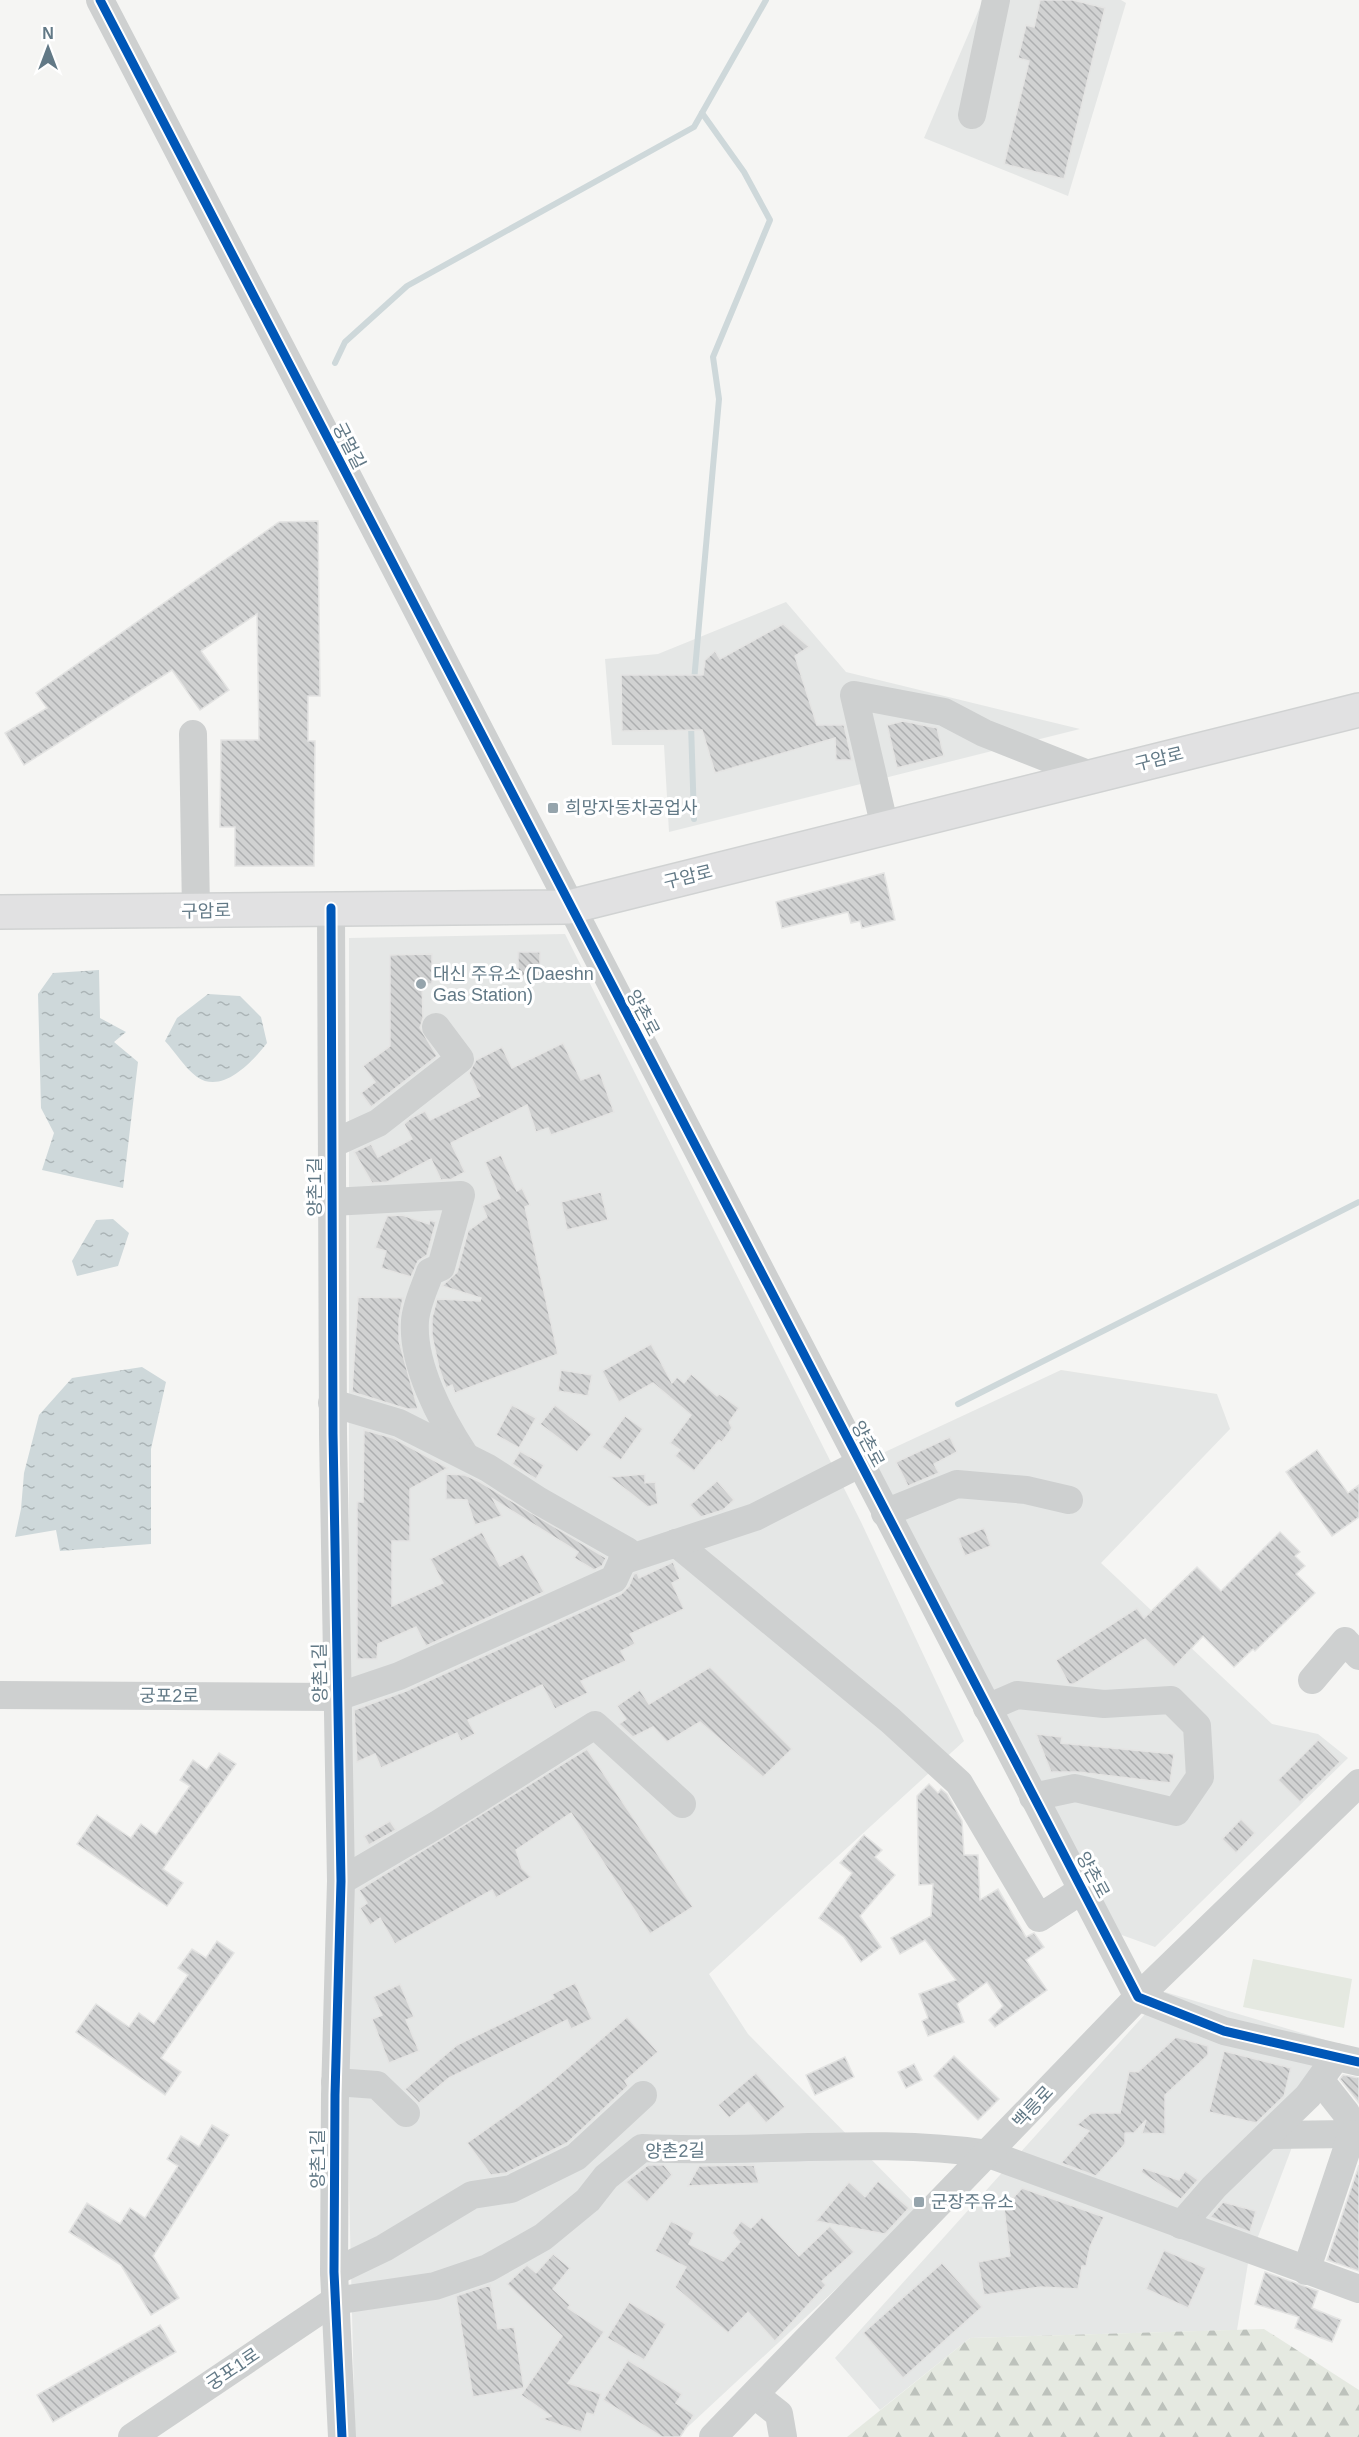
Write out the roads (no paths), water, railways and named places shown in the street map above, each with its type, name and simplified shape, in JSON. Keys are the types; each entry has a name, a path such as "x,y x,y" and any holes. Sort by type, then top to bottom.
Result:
{"main road":[{"name":"구암로","path":"0,912 569,906 1359,710"}],"street":[{"name":"궁멀길","path":"100,0 569,906"},
{"path":"972,115 996,0"},
{"path":"885,828 854,695 944,712 984,734 1093,776"},
{"path":"193,734 196,911"},
{"name":"양촌로","path":"569,906 1138,1997"},
{"name":"양촌1길","path":"331,908 332,1403 341,1881 335,2082 334,2301 342,2437"},
{"path":"332,1144 378,1123 460,1059 436,1027"},
{"path":"332,1202 461,1195 441,1267 430,1272 415,1320 417,1348 441,1419 465,1456"},
{"path":"332,1403 399,1423 465,1456 627,1551 622,1561"},
{"path":"622,1561 755,1517 859,1464"},
{"path":"885,1513 957,1484 1026,1490 1068,1500"},
{"path":"676,1543 890,1720 959,1783 1039,1918 1082,1890"},
{"name":"궁포2로","path":"0,1695 337,1697 399,1676 614,1579 622,1561"},
{"path":"1312,1680 1345,1641 1359,1656"},
{"path":"987,1708 1017,1695 1104,1704 1171,1701 1197,1726 1200,1776 1176,1812 1075,1788 1033,1797"},
{"path":"341,1881 438,1824 595,1725 682,1804"},
{"name":"백릉로","path":"713,2437 989,2154 1138,1997 1359,1783"},
{"path":"1138,1997 1224,2031 1347,2060"},
{"path":"1181,2225 1214,2187 1308,2096 1320,2080 1347,2060"},
{"path":"1306,2271 1355,2137 1346,2113 1320,2080"},
{"path":"335,2082 377,2085 406,2113"},
{"path":"334,2272 384,2248 472,2195 511,2189 576,2157 643,2095"},
{"path":"1268,2135 1355,2137"},
{"name":"양촌2길","path":"334,2301 435,2286 488,2268 543,2238 588,2200 606,2177 642,2148 698,2151 903,2148 957,2149 989,2154 1359,2289"},
{"name":"궁포1로","path":"132,2437 334,2301"},
{"path":"755,2395 779,2414 783,2437"}],"water":[{"path":"99,970 100,1018 126,1032 114,1042 138,1062 123,1188 42,1170 54,1133 41,1108 38,994 53,973"},
{"path":"208,994 240,996 261,1017 267,1043 236,1074 217,1082 197,1077 165,1041 177,1018"},
{"path":"113,1219 129,1233 118,1266 77,1276 72,1261 96,1220"},
{"path":"142,1367 166,1382 151,1449 151,1544 60,1551 56,1530 15,1537 21,1509 24,1473 39,1415 72,1378"}],"waterway":[{"path":"335,363 345,342 407,286 694,127 766,0"},
{"path":"694,681 719,399 713,357 770,220 744,172 702,113"},
{"path":"691,724 694,819"},
{"path":"958,1404 1359,1202"}],"place":[{"name":"희망자동차공업사","path":"553,808"},
{"name":"대신 주유소 (Daeshn Gas Station)","path":"421,984"},
{"name":"군장주유소","path":"919,2202"}]}
